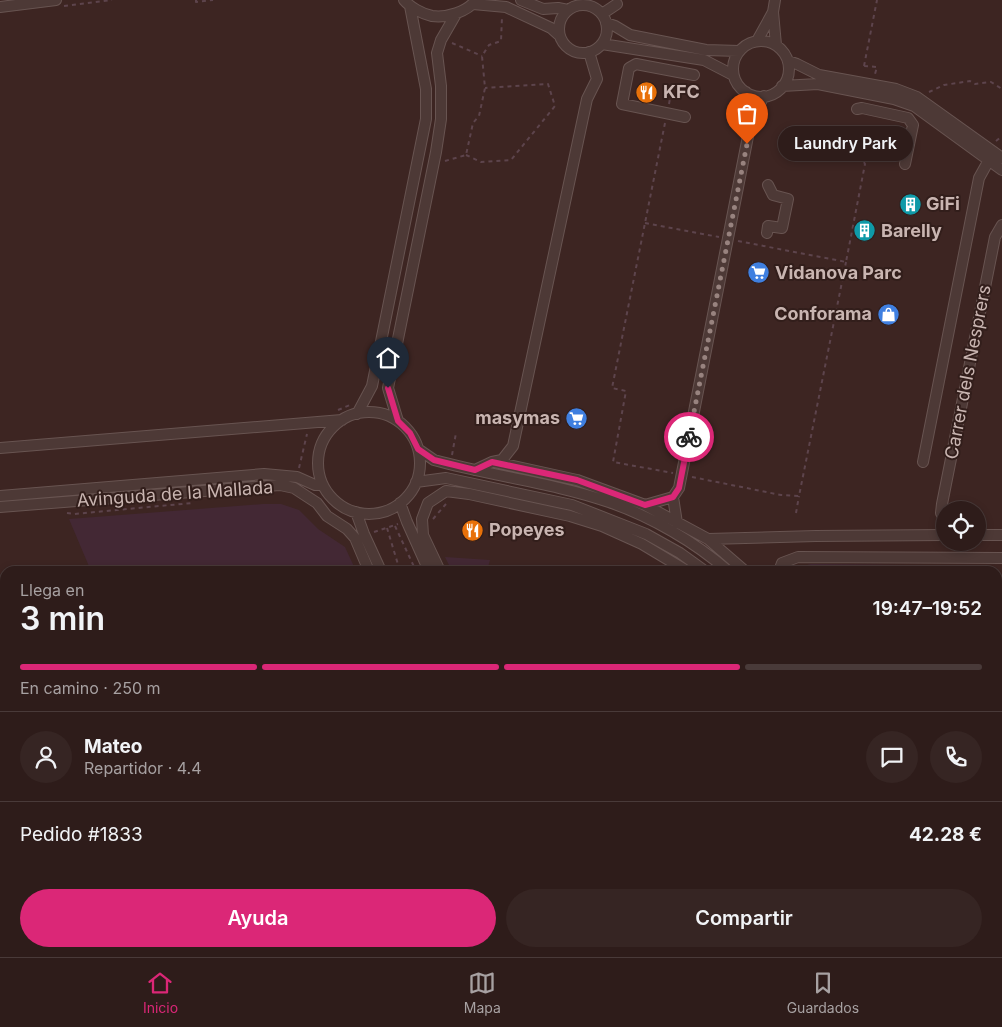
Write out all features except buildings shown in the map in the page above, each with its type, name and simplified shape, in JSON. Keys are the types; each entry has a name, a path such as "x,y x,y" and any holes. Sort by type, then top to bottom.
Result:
{"street":[{"path":"0,7 56,0"},
{"path":"521,0 543,9 558,8 568,10"},
{"path":"757,41 772,12 775,0"},
{"path":"407,3 432,16 456,14 475,2 506,8 551,28 560,36"},
{"path":"357,414 372,386 426,119 426,89 407,3"},
{"path":"601,11 617,4"},
{"path":"601,11 607,30 602,44 589,52 580,52 564,44 560,36 559,26 562,17 568,10 586,5 601,11 615,26 630,35 706,50 739,51"},
{"path":"772,12 776,45"},
{"path":"398,421 388,388 441,120 441,86 437,53 441,40 456,14"},
{"path":"757,41 776,45 788,61 789,70 782,86 777,91 764,96 752,95 746,92 736,82 733,75 733,66 739,51 747,44 757,41"},
{"path":"602,44 704,60 733,75"},
{"path":"475,470 492,462 502,460 513,446 588,99 597,80 589,52"},
{"path":"788,61 819,75 896,89 917,97 1002,158"},
{"path":"685,117 622,104 629,68 636,64 694,75"},
{"path":"782,86 818,84 894,99 914,106 1002,170"},
{"path":"746,92 751,121"},
{"path":"645,505 673,497 679,488 751,121 764,96"},
{"path":"856,109 862,108 908,118 913,125 905,164"},
{"path":"923,462 979,178 989,160"},
{"path":"766,233 768,226 782,228 788,199 773,195 768,185"},
{"name":"Carrer dels Nesprers","path":"943,501 995,237 1002,225"},
{"path":"0,448 342,420 357,414 378,413 398,421 410,433 418,449 420,465 416,482 411,492 391,509 379,513 366,514 356,512 336,502 323,486 318,471 320,448 331,429 342,420"},
{"path":"418,449 434,460 576,492 610,502 666,529 721,566"},
{"path":"492,462 577,480 645,505 708,539 739,566"},
{"path":"0,496 261,475 297,477 315,485 323,486"},
{"path":"245,488 261,475"},
{"path":"416,482 446,478 572,505 646,534 680,553 698,566"},
{"path":"468,483 481,496"},
{"name":"Avinguda de la Mallada","path":"0,508 280,485 294,488 317,503 327,516 347,529 355,538 366,566"},
{"path":"438,566 423,535 422,520 428,503 446,491 481,496 570,516 602,526 642,544 679,566"},
{"path":"673,497 677,523"},
{"path":"400,503 427,566"},
{"path":"356,512 378,566"},
{"path":"708,539 936,535"},
{"path":"986,535 1002,535"},
{"path":"420,551 432,554"},
{"path":"369,566 373,556"},
{"path":"781,566 782,563 798,557 1002,558"}],"path":[{"path":"196,0 196,2 213,0"},
{"path":"864,66 877,0"},
{"path":"466,155 473,122 479,116 485,88 482,56 489,45 501,41 504,12"},
{"path":"450,42 482,56"},
{"path":"675,72 612,388 626,391 613,462 781,495 799,496"},
{"path":"917,97 944,85 970,81 975,84 991,82 1002,89"},
{"path":"445,161 466,155 481,162 512,160 555,106 548,84 485,88"},
{"path":"796,513 846,262"},
{"path":"450,464 456,433"},
{"path":"422,520 432,521 448,502 446,491"},
{"path":"64,512 74,514 193,503"},
{"path":"364,534 407,522"},
{"path":"395,525 414,566"},
{"path":"387,528 398,566"}],"shaded area":[{"path":"281,504 299,510 318,529 345,547 354,566 89,566 69,519"},
{"path":"445,557 490,560 488,566 450,566"},
{"path":"811,564 905,565 905,566 803,566"}],"way so far":[{"path":"689,437 747,144"}],"place":[{"name":"KFC","path":"647,92"},
{"name":"Laundry Park","path":"747,144"},
{"name":"GiFi","path":"910,204"},
{"name":"Barelly","path":"865,231"},
{"name":"Vidanova Parc","path":"759,273"},
{"name":"Conforama","path":"888,314"},
{"name":"masymas","path":"576,418"},
{"name":"Popeyes","path":"473,530"}],"route":[{"path":"388,388 398,421 410,433 418,449 434,460 475,470 492,462 577,480 645,505 673,497 679,488 689,437"}]}
